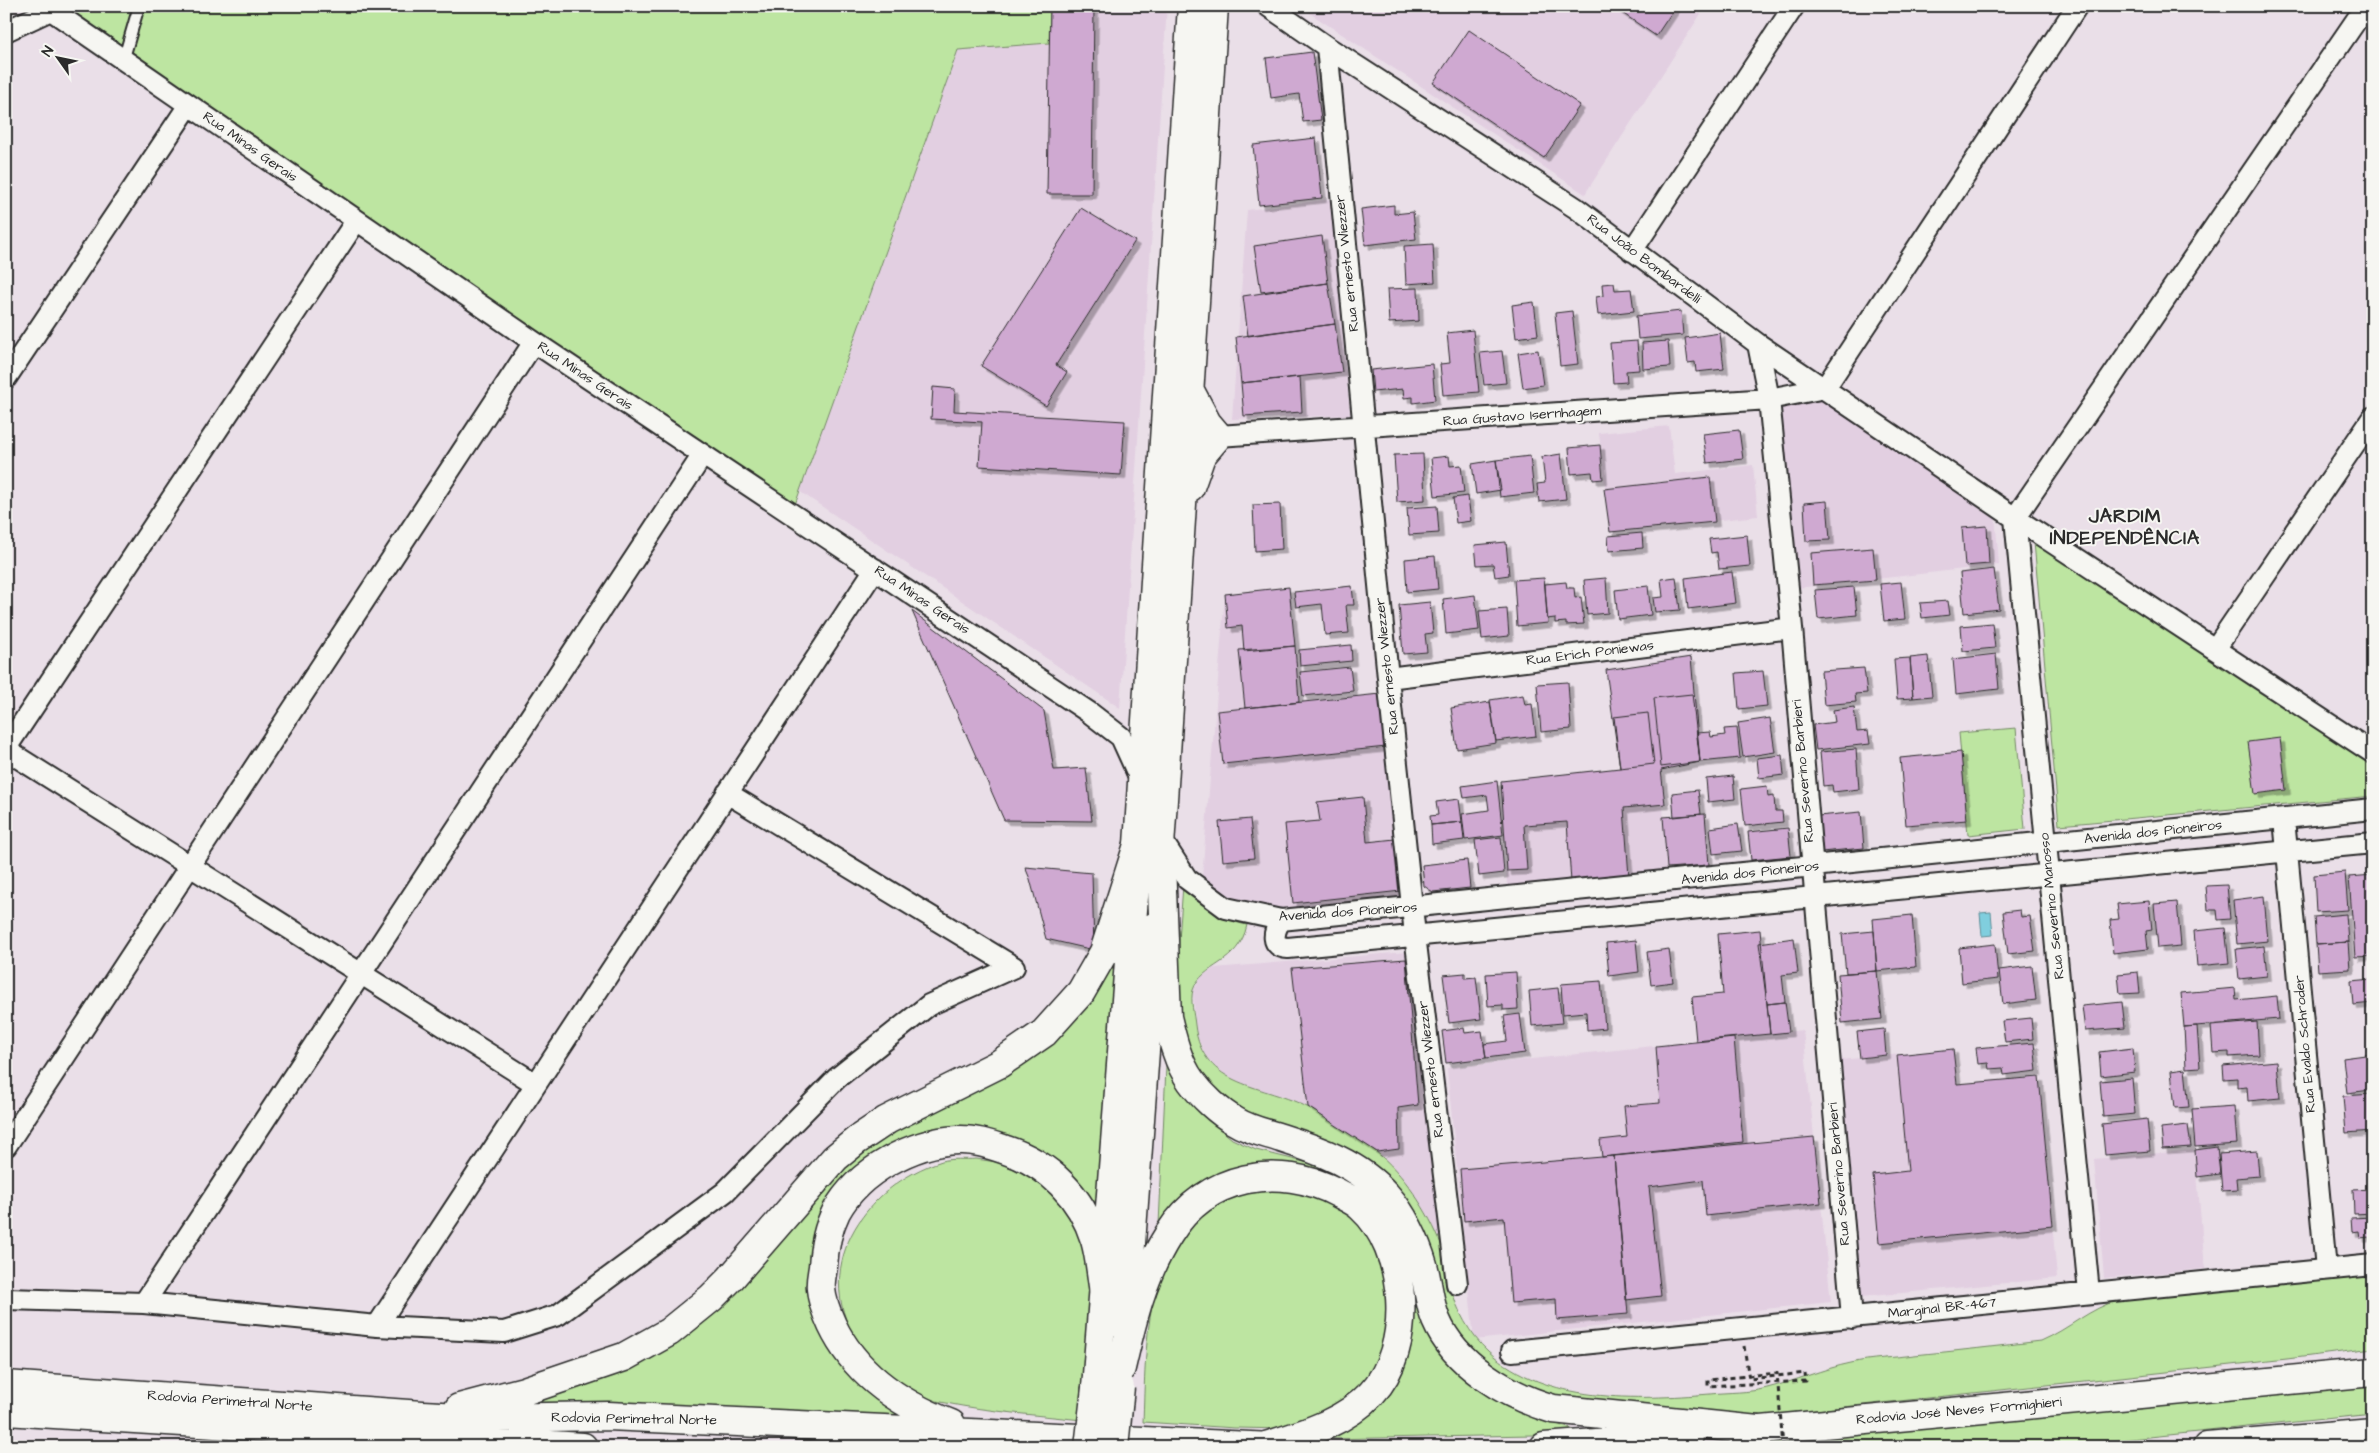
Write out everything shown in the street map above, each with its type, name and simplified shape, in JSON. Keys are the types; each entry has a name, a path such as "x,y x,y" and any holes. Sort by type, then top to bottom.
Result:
{"main road":[{"path":"1192,6 1142,783 1167,1017 1172,1039 1190,1080 1222,1113 1237,1122 1328,1155 1372,1181 1387,1196 1407,1225 1423,1265 1436,1320 1447,1341 1468,1362 1499,1386 1530,1402 1553,1409 1758,1430"},
{"path":"1104,1292 1180,517 1214,6"},
{"path":"1180,517 1201,456 1218,436 1207,424 1189,389"},
{"path":"1112,1381 1149,842"},
{"path":"423,1426 624,1357 669,1332 688,1317 751,1257 835,1158 850,1146 887,1120 999,1064 1044,1033 1081,992 1101,960 1149,842"},
{"path":"986,1434 950,1424 918,1410 874,1380 839,1340 827,1314 821,1290 825,1241 836,1212 848,1195 870,1174 902,1153 926,1145 959,1140 988,1144 1020,1155 1044,1168 1064,1184 1087,1219 1095,1241 1104,1292 1112,1381 1114,1447"},
{"path":"1089,1447 1140,1291 1169,1233 1198,1200 1249,1178 1271,1175 1320,1184 1361,1207 1377,1227 1396,1267 1401,1298 1398,1337 1393,1356 1385,1376 1371,1394 1358,1405 1320,1427 1263,1447"},
{"name":"Rodovia José Neves Formighieri","path":"1544,1447 1758,1430 2373,1372"},
{"name":"Rodovia Perimetral Norte","path":"6,1385 423,1426 583,1447"},
{"name":"Rodovia Perimetral Norte","path":"6,1411 423,1426 479,1418 608,1416 1263,1447"},
{"path":"423,1426 459,1447"},
{"path":"2207,1447 2373,1433"},
{"path":"1263,1447 1272,1447"}],"street":[{"name":"Rua João Bombardelli","path":"1268,6 1327,47 1576,208 1758,344 2015,518 2373,753"},
{"path":"1632,251 1794,6"},
{"path":"1825,388 2077,6"},
{"path":"2015,518 2367,6 2373,10"},
{"name":"Rua Minas Gerais","path":"6,31 48,8 356,221 702,456 1082,708 1121,737 1142,783"},
{"name":"Rua ernesto Wiezzer","path":"1327,47 1412,908 1457,1284"},
{"path":"6,378 189,105"},
{"path":"356,221 6,749 536,1084"},
{"path":"6,1146 534,342"},
{"name":"Rua Severino Barbieri","path":"1758,344 1769,399 1792,628 1811,867 1852,1318"},
{"name":"Rua Gustavo Isernhagem","path":"1218,436 1769,399 1825,388"},
{"path":"2215,649 2373,417"},
{"path":"144,1303 702,456"},
{"name":"Rua Severino Manosso","path":"2015,518 2089,1293"},
{"path":"377,1326 875,569"},
{"name":"Rua Erich Poniewas","path":"1388,678 1792,628"},
{"path":"6,1299 144,1303 377,1326 504,1332 558,1315 725,1192 837,1078 929,1005 1014,967 727,794"},
{"path":"1280,920 1273,935 1275,944 1280,948 2368,843 2366,810"},
{"name":"Avenida dos Pioneiros","path":"1149,842 1187,879 1226,908 1280,920 2046,844 2366,810"},
{"name":"Rua Evaldo Schroder","path":"2284,819 2326,1269"},
{"path":"1702,878 1707,906"},
{"path":"1566,892 1569,920"},
{"name":"Marginal BR-467","path":"1512,1351 2373,1265"}],"lane":[{"path":"123,61 139,6"}],"path":[{"path":"1741,1328 1749,1379 1805,1373 1806,1381 1778,1382 1708,1386 1708,1380 1777,1373 1778,1382 1779,1392 1779,1401 1782,1428 1783,1447"}],"shaded area":[{"path":"1050,6 1167,6 1120,708 799,491 958,50 1049,43"},
{"path":"1299,6 1706,6 1585,194"},
{"path":"1331,199 1350,415 1232,419 1247,210"},
{"path":"1822,398 1995,516 1999,565 1797,588 1780,407"},
{"path":"1669,426 1675,474 1753,465 1758,516 1610,532 1599,433"},
{"path":"1289,587 1299,702 1380,694 1403,899 1283,913 1228,900 1202,877 1225,594"},
{"path":"1691,657 1700,762 1661,770 1667,875 1507,886 1501,781 1620,768 1606,670"},
{"path":"1407,952 1441,1246 1424,1210 1406,1183 1389,1163 1275,1094 1241,1085 1219,1072 1205,1055 1196,1034 1193,991 1202,976 1214,968"},
{"path":"1803,1030 1831,1302 1474,1340 1447,1068"},
{"path":"1953,1049 1957,1084 2039,1077 2057,1278 1861,1297 1840,1060"},
{"path":"2195,1150 2205,1269 2104,1278 2094,1159"}],"green space":[{"path":"66,6 1050,6 1049,43 958,50 792,513 168,80"},
{"path":"2034,542 2373,765 2373,796 2059,825"},
{"path":"2016,728 2025,829 1968,835 1959,733"},
{"path":"1136,858 1097,1240 1020,1153 900,1151 824,1239 837,1340 948,1424 479,1404 625,1360 816,1183 1061,1019"},
{"path":"1183,885 1220,915 1237,923 1247,925 1236,949 1204,974 1193,990 1192,1003 1195,1025 1200,1046 1210,1062 1238,1082 1292,1100 1318,1113 1365,1143 1391,1165 1418,1200 1433,1226 1445,1256 1456,1304 1470,1330 1488,1351 1511,1368 1537,1381 1593,1395 1623,1397 1682,1396 1753,1391 1859,1361 2041,1341 2089,1313 2119,1300 2373,1274 2373,1348 1724,1420 1520,1390 1453,1334 1407,1202 1232,1111 1193,1063 1175,996"},
{"path":"1167,1044 1179,1081 1195,1108 1232,1139 1256,1150 1312,1164 1337,1174 1372,1197 1394,1224 1456,1369 1479,1390 1507,1407 1586,1434 1324,1439 1393,1382 1389,1230 1281,1164 1252,1163 1204,1181 1177,1202 1159,1225"},
{"path":"976,1159 1003,1163 1031,1174 1071,1206 1093,1274 1082,1420 980,1409 930,1400 915,1395 895,1384 878,1371 861,1347 846,1319 840,1290 842,1262 851,1235 867,1211 888,1190 913,1173 946,1160"},
{"path":"1286,1187 1335,1205 1358,1221 1375,1244 1384,1265 1390,1315 1379,1357 1365,1381 1344,1403 1290,1429 1235,1428 1143,1422 1145,1364 1153,1302 1161,1273 1173,1246 1190,1223 1225,1198 1243,1192"},
{"path":"2373,1385 2373,1414 2052,1447 1724,1447"}],"water":[{"path":"1991,912 1993,935 1982,936 1980,913"}],"building":[{"path":"1050,6 1094,6 1092,194 1047,194"},
{"path":"1612,6 1676,6 1656,36"},
{"path":"1469,30 1580,105 1544,158 1433,83"},
{"path":"1312,52 1321,120 1303,122 1299,94 1271,98 1266,58"},
{"path":"1316,138 1322,198 1259,205 1253,145"},
{"path":"1394,205 1394,214 1413,212 1416,239 1365,245 1361,209"},
{"path":"1081,208 1135,241 1056,365 1067,372 1046,406 981,366"},
{"path":"1322,236 1328,283 1261,292 1254,246"},
{"path":"1433,244 1435,282 1406,284 1404,246"},
{"path":"1328,283 1335,324 1248,336 1243,296"},
{"path":"1614,283 1615,290 1631,289 1634,311 1598,315 1596,297 1603,296 1602,284"},
{"path":"1418,288 1419,321 1389,323 1387,289"},
{"path":"1534,302 1538,335 1516,338 1512,305"},
{"path":"1572,311 1578,364 1560,366 1555,313"},
{"path":"1681,311 1683,335 1638,339 1636,316"},
{"path":"1335,324 1342,372 1241,383 1236,337"},
{"path":"1473,330 1479,392 1443,395 1440,364 1450,363 1447,333"},
{"path":"1720,333 1724,369 1696,372 1695,362 1688,363 1685,338"},
{"path":"1637,341 1639,370 1626,371 1627,382 1613,383 1610,343"},
{"path":"1668,341 1670,367 1643,369 1642,343"},
{"path":"1538,350 1543,385 1523,388 1518,353"},
{"path":"1502,351 1506,383 1484,385 1480,353"},
{"path":"1432,364 1435,400 1413,403 1413,397 1404,398 1403,389 1373,392 1371,370"},
{"path":"1300,377 1302,412 1244,416 1241,383"},
{"path":"933,387 955,389 954,411 1125,421 1121,475 979,466 982,422 931,419"},
{"path":"1739,430 1743,459 1707,463 1703,434"},
{"path":"1600,445 1603,479 1593,480 1592,472 1571,474 1569,448"},
{"path":"1423,454 1425,500 1397,502 1394,455"},
{"path":"1561,454 1566,499 1539,502 1537,484 1545,483 1542,457"},
{"path":"1449,456 1450,466 1461,465 1464,493 1435,496 1431,458"},
{"path":"1530,456 1534,493 1500,497 1496,460"},
{"path":"1496,460 1501,490 1476,494 1472,464"},
{"path":"1710,477 1715,522 1610,532 1604,489"},
{"path":"1468,496 1471,521 1456,523 1453,498"},
{"path":"1827,501 1830,540 1806,541 1804,503"},
{"path":"1280,504 1282,549 1255,551 1253,505"},
{"path":"1437,506 1439,533 1409,535 1407,508"},
{"path":"1987,526 1989,564 1965,566 1962,528"},
{"path":"1642,533 1643,548 1609,551 1608,536"},
{"path":"1747,535 1750,566 1719,569 1717,552 1711,553 1709,539"},
{"path":"1506,542 1509,575 1495,577 1493,564 1477,565 1475,545"},
{"path":"1873,548 1876,580 1813,585 1811,553"},
{"path":"1435,556 1438,589 1407,592 1405,559"},
{"path":"1994,569 1999,609 1964,613 1960,573"},
{"path":"1732,572 1736,603 1688,609 1685,578"},
{"path":"1676,577 1680,610 1655,612 1653,598 1663,597 1661,579"},
{"path":"1544,578 1548,623 1517,626 1514,580"},
{"path":"1606,578 1608,613 1587,615 1584,580"},
{"path":"1566,582 1567,588 1574,588 1575,598 1581,597 1584,624 1566,625 1566,622 1555,623 1555,618 1547,619 1545,584"},
{"path":"1901,582 1905,619 1884,621 1880,584"},
{"path":"1352,586 1354,605 1346,605 1349,633 1325,635 1322,604 1296,607 1294,592"},
{"path":"1648,586 1651,615 1618,619 1615,590"},
{"path":"1289,587 1295,646 1244,651 1242,626 1228,628 1225,594"},
{"path":"1854,587 1857,615 1818,619 1815,590"},
{"path":"1475,595 1479,630 1446,634 1443,599"},
{"path":"1948,601 1950,615 1922,618 1920,603"},
{"path":"1430,602 1433,633 1425,634 1427,652 1403,654 1399,605"},
{"path":"1507,609 1509,636 1482,639 1479,611"},
{"path":"912,611 1044,711 1054,770 1086,768 1092,821 1004,820"},
{"path":"1992,623 1995,648 1963,651 1961,626"},
{"path":"1351,645 1352,661 1300,666 1299,650"},
{"path":"1295,646 1299,702 1245,708 1239,650"},
{"path":"1996,654 1999,689 1956,694 1953,659"},
{"path":"1928,656 1932,696 1913,698 1910,658"},
{"path":"1691,657 1700,762 1661,770 1665,804 1624,808 1629,877 1571,882 1567,822 1524,825 1527,870 1507,871 1501,781 1620,768 1606,670"},
{"path":"1910,658 1913,698 1897,699 1894,659"},
{"path":"1350,667 1353,691 1303,696 1300,672"},
{"path":"1864,668 1867,693 1855,694 1856,702 1824,705 1821,671"},
{"path":"1763,671 1767,706 1739,709 1736,673"},
{"path":"1568,682 1571,729 1541,732 1537,684"},
{"path":"1380,694 1386,747 1223,764 1217,711"},
{"path":"1692,694 1700,762 1661,767 1654,698"},
{"path":"1523,695 1525,705 1532,704 1536,736 1496,741 1490,700"},
{"path":"1490,702 1496,743 1457,749 1451,708"},
{"path":"1854,707 1857,732 1868,731 1870,744 1816,750 1813,725 1835,722 1833,710"},
{"path":"1648,713 1654,764 1620,768 1614,717"},
{"path":"1770,718 1775,752 1743,757 1738,723"},
{"path":"1737,728 1740,758 1700,762 1697,733 1710,732 1711,737 1725,735 1724,729"},
{"path":"2280,738 2286,790 2255,794 2248,742"},
{"path":"1856,749 1859,789 1833,792 1832,785 1823,786 1820,752"},
{"path":"1961,752 1967,820 1906,825 1900,758"},
{"path":"1782,755 1784,775 1759,778 1757,758"},
{"path":"1733,776 1735,799 1708,802 1706,779"},
{"path":"1497,781 1503,835 1465,840 1462,814 1489,810 1487,795 1464,798 1462,786"},
{"path":"1767,786 1768,797 1774,796 1775,811 1782,811 1783,822 1745,826 1741,789"},
{"path":"1698,790 1701,814 1674,817 1672,793"},
{"path":"1363,797 1367,842 1395,839 1401,891 1293,903 1285,824 1320,821 1317,802"},
{"path":"1459,799 1462,822 1431,825 1430,816 1438,815 1436,802"},
{"path":"1861,812 1864,848 1821,852 1818,816"},
{"path":"1705,814 1709,865 1667,868 1663,817"},
{"path":"1250,819 1254,858 1223,861 1219,822"},
{"path":"1462,822 1464,840 1432,844 1431,825"},
{"path":"1738,824 1742,851 1713,854 1710,828"},
{"path":"1788,828 1791,856 1751,860 1748,832"},
{"path":"1501,837 1504,873 1479,876 1475,840"},
{"path":"1467,860 1470,888 1433,892 1424,886 1422,865"},
{"path":"1025,867 1092,873 1094,950 1046,939"},
{"path":"2345,872 2348,910 2316,912 2314,875"},
{"path":"2373,875 2373,956 2355,957 2349,877"},
{"path":"2227,885 2230,919 2218,920 2217,910 2208,910 2206,886"},
{"path":"2264,896 2268,941 2237,944 2233,900"},
{"path":"2149,901 2152,930 2146,931 2148,949 2113,953 2110,920 2119,919 2117,904"},
{"path":"2177,902 2181,946 2158,948 2154,904"},
{"path":"2020,910 2021,917 2030,916 2035,951 2008,954 2003,912"},
{"path":"2346,914 2348,942 2316,944 2314,917"},
{"path":"1912,915 1916,967 1877,971 1873,919"},
{"path":"2225,928 2229,963 2197,966 2194,931"},
{"path":"1760,930 1770,1034 1696,1041 1692,997 1723,994 1718,934"},
{"path":"1874,931 1877,971 1846,973 1842,934"},
{"path":"1794,938 1798,973 1782,975 1785,1002 1767,1004 1759,943"},
{"path":"1636,940 1639,972 1609,976 1606,943"},
{"path":"2348,942 2350,969 2318,971 2316,944"},
{"path":"1995,944 1998,979 1962,983 1959,948"},
{"path":"2264,946 2267,976 2239,979 2236,949"},
{"path":"1669,949 1673,982 1651,985 1647,952"},
{"path":"1406,959 1418,1105 1398,1108 1399,1149 1377,1152 1308,1107 1292,968"},
{"path":"2032,966 2036,1000 2003,1004 1999,970"},
{"path":"1877,971 1882,1019 1842,1023 1838,974"},
{"path":"1516,972 1518,1009 1503,1010 1503,1005 1488,1006 1486,974"},
{"path":"2138,972 2140,993 2120,994 2118,974"},
{"path":"1465,973 1465,978 1476,977 1481,1019 1449,1023 1443,975"},
{"path":"2373,979 2373,1003 2353,1005 2351,981"},
{"path":"1601,981 1605,1028 1587,1030 1586,1012 1563,1014 1561,984"},
{"path":"1558,988 1562,1023 1532,1026 1529,991"},
{"path":"2235,988 2236,1000 2277,996 2279,1019 2184,1027 2181,993"},
{"path":"1785,1002 1789,1032 1770,1034 1767,1004"},
{"path":"2122,1002 2125,1028 2085,1031 2082,1006"},
{"path":"1520,1014 1525,1053 1486,1058 1484,1044 1507,1041 1504,1016"},
{"path":"2031,1018 2033,1039 2005,1042 2002,1021"},
{"path":"2257,1022 2259,1055 2229,1057 2229,1052 2213,1053 2211,1026"},
{"path":"2197,1026 2200,1067 2186,1068 2184,1027"},
{"path":"1464,1028 1465,1033 1482,1031 1486,1058 1446,1063 1442,1031"},
{"path":"1884,1029 1886,1055 1860,1058 1857,1032"},
{"path":"1734,1038 1743,1142 1602,1157 1600,1140 1627,1137 1624,1106 1660,1103 1656,1046"},
{"path":"2034,1043 2037,1071 2004,1075 2003,1068 1989,1069 1988,1063 1978,1064 1976,1048"},
{"path":"2133,1048 2135,1072 2101,1076 2099,1052"},
{"path":"1953,1049 1957,1084 2039,1077 2053,1226 1879,1243 1873,1175 1908,1171 1897,1055"},
{"path":"2373,1054 2373,1069 2369,1070 2371,1090 2347,1093 2343,1058"},
{"path":"2277,1061 2280,1098 2248,1101 2247,1087 2237,1088 2237,1078 2224,1079 2223,1066"},
{"path":"2185,1069 2189,1107 2175,1108 2171,1071"},
{"path":"2132,1078 2135,1114 2103,1117 2100,1081"},
{"path":"2373,1094 2373,1131 2346,1133 2343,1096"},
{"path":"2234,1106 2237,1144 2195,1147 2192,1109"},
{"path":"2147,1119 2150,1151 2105,1155 2102,1124"},
{"path":"2188,1125 2191,1147 2163,1149 2161,1128"},
{"path":"2370,1135 2373,1135 2373,1161 2371,1161"},
{"path":"1814,1137 1821,1203 1706,1216 1703,1180 1649,1187 1661,1296 1626,1300 1614,1156"},
{"path":"2217,1147 2220,1174 2197,1177 2195,1150"},
{"path":"2257,1151 2259,1176 2236,1178 2237,1190 2222,1191 2219,1154"},
{"path":"1614,1156 1628,1314 1557,1320 1556,1299 1511,1303 1504,1217 1464,1221 1460,1169"},
{"path":"2373,1189 2373,1213 2354,1214 2353,1190"},
{"path":"2373,1217 2373,1241 2370,1241 2369,1237 2360,1238 2359,1231 2352,1232 2351,1218"}],"district":[{"name":"JARDIM INDEPENDÊNCIA","path":"2125,527"}]}
